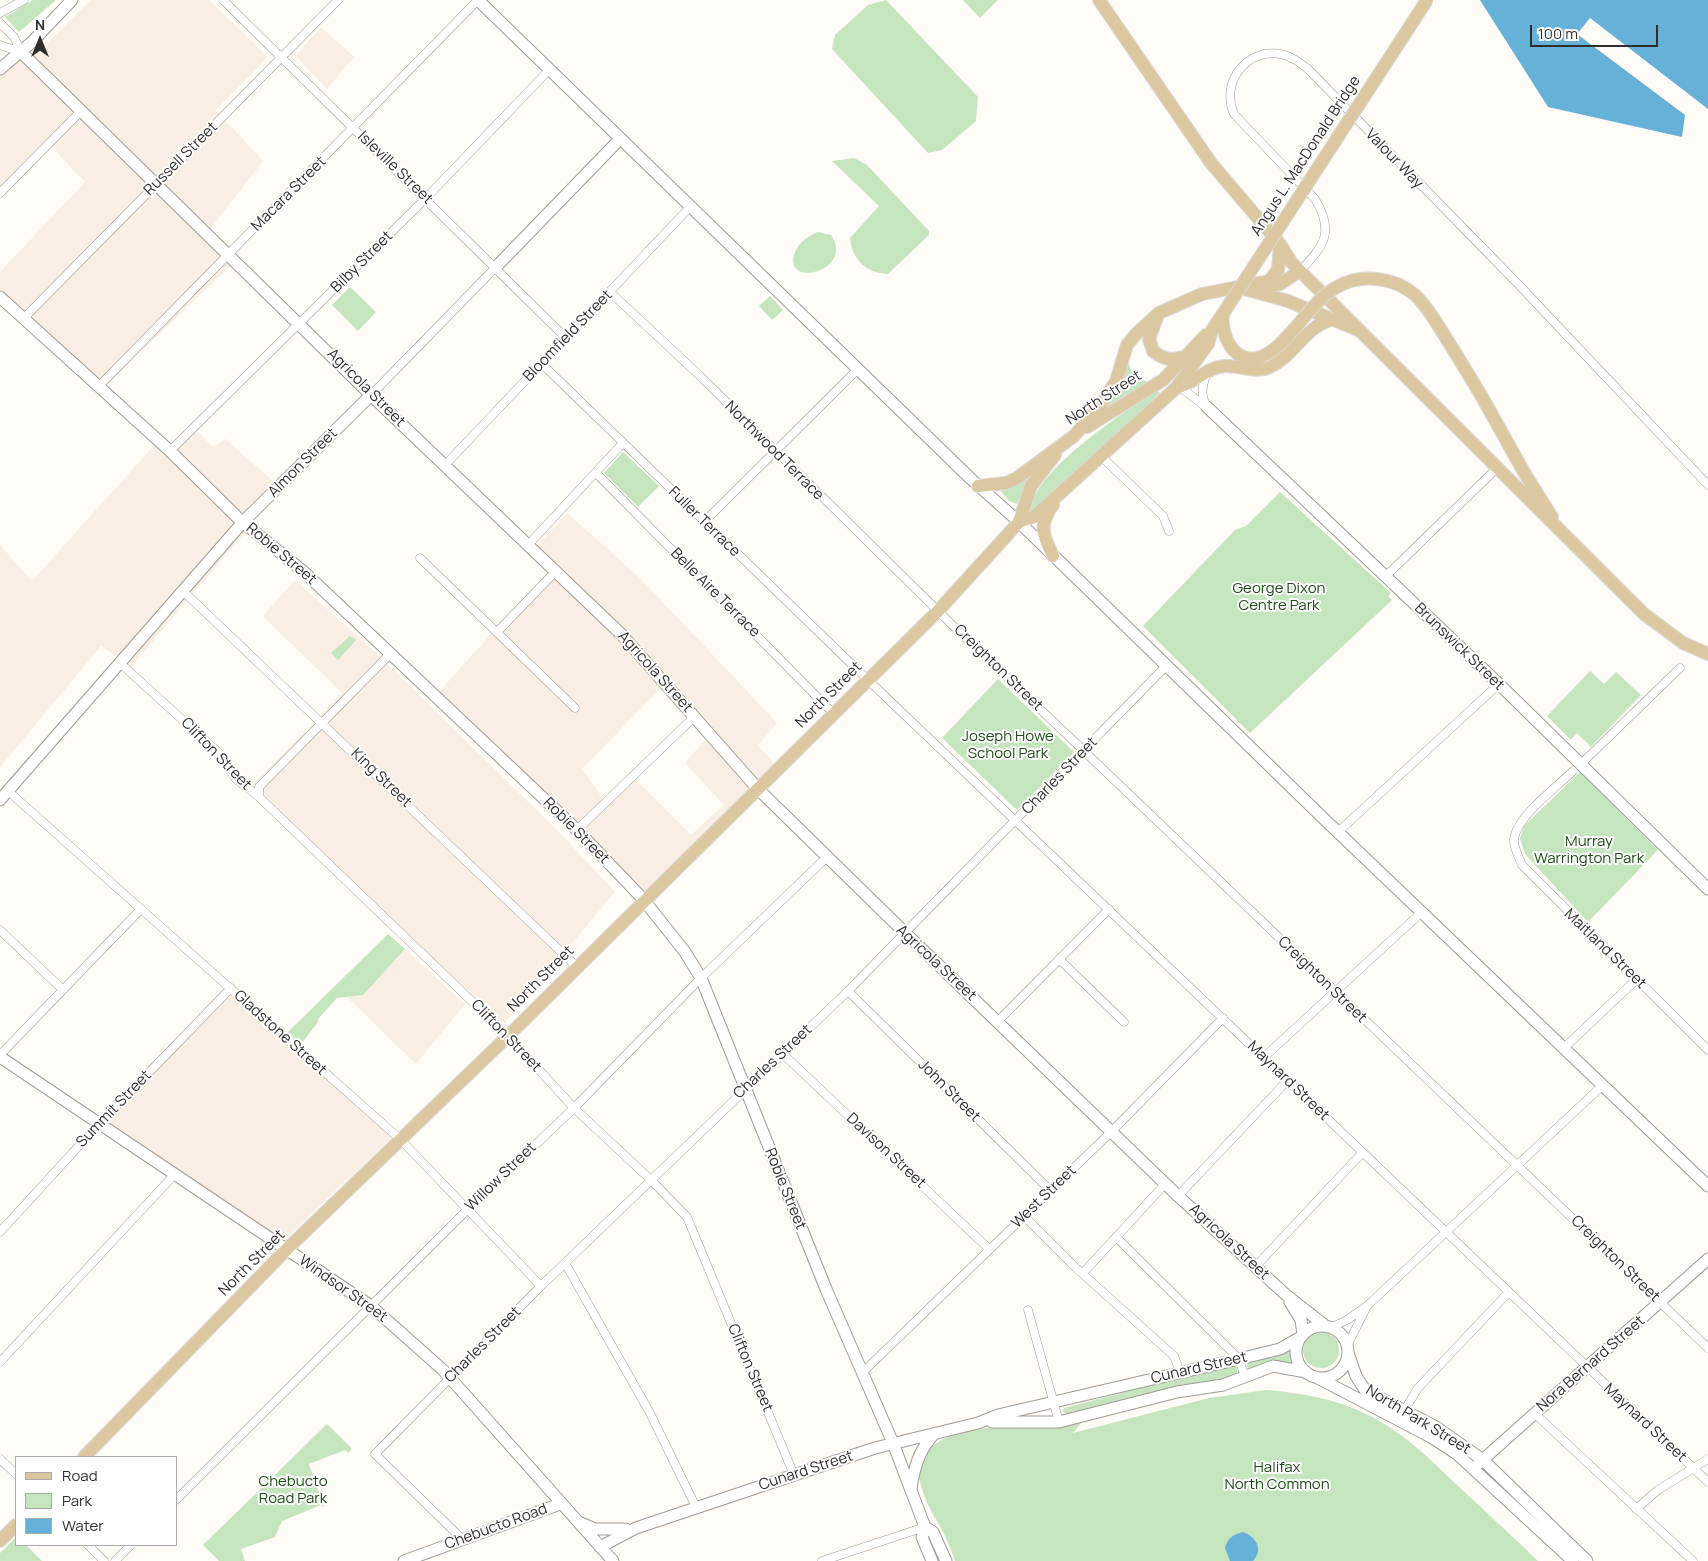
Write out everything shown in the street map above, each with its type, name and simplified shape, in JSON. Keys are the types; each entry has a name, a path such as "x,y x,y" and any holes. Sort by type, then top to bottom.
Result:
{"main road":[{"path":"0,69 21,52 72,0"},
{"path":"478,0 978,486 1019,522 1338,832 1565,1047 1708,1186"},
{"path":"1099,0 1211,162 1280,244 1300,271 1362,331 1562,535 1661,629 1682,643 1708,654"},
{"name":"Angus L. MacDonald Bridge","path":"1163,380 1212,330 1427,0"},
{"name":"Agricola Street","path":"21,52 372,395 622,635 758,789 905,934 998,1021 1165,1184 1285,1294 1328,1327"},
{"name":"Almon Street","path":"496,267 620,139"},
{"path":"978,486 1006,483 1017,478 1074,436 1108,395 1116,381 1128,346 1136,334 1159,313 1202,294 1269,281 1278,270 1280,244"},
{"path":"1236,287 1280,284 1300,271"},
{"path":"1225,310 1223,335 1232,349 1239,355 1248,358 1259,357 1278,346 1320,300 1336,287 1349,281 1365,279 1389,280 1417,296 1448,340 1562,535"},
{"path":"1236,287 1288,301 1330,320 1362,331"},
{"name":"Robie Street","path":"0,297 99,386 243,522 304,572 578,830 643,899 685,952 701,978 862,1373 893,1444 925,1527 933,1532 946,1561"},
{"path":"1159,313 1150,333 1150,346 1153,351 1167,359 1175,360 1187,356"},
{"path":"1178,388 1222,366 1255,370 1270,367 1281,360 1312,329 1330,320"},
{"name":"Angus L. MacDonald Bridge","path":"1178,388 1208,344 1212,330"},
{"name":"North Street","path":"85,1456 287,1249 508,1036 643,899 758,789 938,611 1019,522 1031,486 1046,465 1074,436 1163,380"},
{"name":"North Street","path":"1019,522 1035,516 1178,388"},
{"name":"Almon Street","path":"4,796 243,522 372,395"},
{"name":"Brunswick Street","path":"1207,408 1499,684 1577,768 1708,889"},
{"path":"1054,556 1043,534 1044,522 1062,493"},
{"name":"Windsor Street","path":"0,1056 371,1306 409,1337 450,1377 560,1504 613,1561"},
{"name":"Nora Bernard Street","path":"1474,1468 1708,1260"},
{"name":"Agricola Street","path":"1285,1294 1301,1320 1302,1336"},
{"path":"1328,1327 1338,1332 1347,1350 1344,1366 1335,1374 1311,1375 1296,1356 1302,1336 1310,1329 1328,1327"},
{"name":"Cunard Street","path":"600,1547 636,1528 893,1444 978,1423 998,1415 1239,1359 1280,1348 1302,1336"},
{"name":"North Park Street","path":"1347,1350 1356,1376 1365,1390 1436,1427 1483,1460 1587,1561"},
{"name":"Cunard Street","path":"978,1423 1059,1422 1177,1392 1223,1385 1273,1366 1311,1375"},
{"name":"North Park Street","path":"1311,1375 1431,1437 1474,1468 1573,1561"},
{"path":"911,1490 916,1463 924,1446 934,1434"},
{"name":"Chebucto Road","path":"404,1561 560,1504"},
{"name":"Cunard Street","path":"577,1521 595,1529 614,1531 636,1528"},
{"path":"0,1541 15,1526"},
{"name":"Robie Street","path":"925,1527 922,1537 932,1561"}],"street":[{"path":"0,13 24,0"},
{"name":"Isleville Street","path":"223,0 459,230 566,338"},
{"name":"Russell Street","path":"24,318 338,0"},
{"name":"Macara Street","path":"99,386 354,129 478,0"},
{"name":"Agricola Street","path":"0,23 14,37 21,52"},
{"name":"Agricola Street","path":"0,45 21,52"},
{"name":"Valour Way","path":"1300,271 1317,253 1327,232 1321,210 1315,199 1234,114 1230,104 1231,87 1238,70 1249,60 1264,54 1280,54 1294,58 1308,69 1518,284 1708,485"},
{"name":"Bilby Street","path":"170,452 301,324 550,69"},
{"path":"0,193 82,110"},
{"name":"Bloomfield Street","path":"445,465 692,206"},
{"name":"Almon Street","path":"372,395 496,267"},
{"name":"Northwood Terrace","path":"610,292 699,376 774,452 938,611"},
{"name":"Fuller Terrace","path":"542,364 622,444 868,680"},
{"path":"704,522 858,369"},
{"path":"1207,372 1201,390 1207,408"},
{"name":"Brunswick Street","path":"1178,388 1207,408"},
{"path":"529,544 622,444"},
{"path":"1102,457 1163,516 1169,531"},
{"path":"1385,576 1496,469"},
{"name":"Belle Aire Terrace","path":"596,473 834,714"},
{"path":"420,558 575,708"},
{"path":"497,632 556,571"},
{"name":"King Street","path":"183,591 577,967"},
{"name":"Creighton Street","path":"938,611 1708,1348"},
{"path":"259,797 258,787 391,653"},
{"name":"Clifton Street","path":"121,664 219,753 236,779 259,797 508,1036 574,1108 651,1180 687,1218 794,1475"},
{"name":"Charles Street","path":"462,1539 375,1454 541,1286 848,991 1166,666"},
{"path":"1577,768 1680,668"},
{"name":"Maynard Street","path":"868,680 1017,820 1586,1368 1708,1482"},
{"path":"1338,832 1499,684"},
{"path":"578,830 694,716"},
{"name":"Maitland Street","path":"1577,768 1530,812 1517,828 1514,840 1522,865 1708,1050"},
{"name":"Gladstone Street","path":"4,796 141,909 400,1139 541,1286"},
{"name":"Willow Street","path":"178,1498 468,1209 574,1108 701,978 828,856"},
{"path":"0,1056 141,909"},
{"path":"998,1021 1109,909"},
{"path":"1264,1057 1422,912"},
{"path":"0,930 63,990"},
{"path":"1059,959 1124,1022"},
{"path":"1565,1047 1636,980"},
{"name":"Summit Street","path":"0,1232 99,1124 231,988"},
{"name":"John Street","path":"848,991 1050,1190"},
{"name":"West Street","path":"862,1373 1111,1132 1223,1018"},
{"name":"Davison Street","path":"783,1054 989,1249"},
{"path":"1178,1196 1287,1081"},
{"path":"1328,1327 1347,1320 1366,1306 1603,1085"},
{"path":"1256,1266 1362,1153"},
{"path":"0,1362 175,1174"},
{"path":"1083,1273 1165,1184"},
{"path":"1029,1221 1174,1356 1180,1372"},
{"path":"1116,1237 1239,1359 1245,1377"},
{"path":"565,1263 650,1413 696,1507"},
{"path":"1404,1411 1418,1388 1508,1293"},
{"path":"1347,1350 1366,1306"},
{"path":"1028,1310 1059,1422"},
{"path":"1535,1414 1693,1561"},
{"path":"0,1459 15,1473"},
{"path":"1636,1509 1658,1490 1708,1459"},
{"path":"822,1561 925,1527"},
{"path":"89,1546 104,1561"},
{"path":"115,1561 131,1546"}],"shaded area":[{"path":"91,0 209,0 268,57 216,110 263,161 207,233 232,264 102,389 0,294 0,272 85,182 48,143 0,194 0,77 31,44 38,52"},
{"path":"321,27 354,57 327,89 296,56"},
{"path":"195,429 213,447 225,439 281,488 258,511 245,512 246,531 131,667 101,646 0,767 0,545 32,581 158,441 172,455"},
{"path":"567,513 640,578 777,723 758,745 772,761 776,770 642,903 436,695 552,567 534,550","holes":["660,689 705,740 685,763 724,805 691,835 632,776 607,804 582,769"]},
{"path":"295,580 377,654 561,834 615,892 504,1024 259,795 252,785 342,693 263,616"},
{"path":"405,949 465,1004 416,1064 347,997 363,995"},
{"path":"234,984 397,1132 283,1241 99,1124"}],"green space":[{"path":"33,0 56,0 19,32 5,17"},
{"path":"886,0 978,97 976,121 942,150 928,153 832,49 835,35 868,5"},
{"path":"963,0 998,0 980,18"},
{"path":"854,158 867,165 929,231 929,235 888,274 867,268 857,259 851,246 850,238 879,206 832,161"},
{"path":"818,232 831,235 836,248 834,258 827,266 817,271 807,273 798,270 794,264 797,248 804,240"},
{"path":"350,287 376,312 358,331 332,305"},
{"path":"770,296 783,310 772,320 759,306"},
{"path":"1126,359 1133,374 1149,383 1109,408 1106,405"},
{"path":"1157,390 1160,393 1033,512 1030,512 1034,496 1046,479 1062,462 1103,428"},
{"path":"623,452 659,486 638,507 604,473"},
{"path":"1028,475 1031,477 1017,504 1009,501 999,489"},
{"name":"George Dixon Centre Park","path":"1280,492 1391,593 1388,596 1392,600 1250,733 1143,626 1235,530 1246,526"},
{"path":"350,636 356,640 338,660 331,653"},
{"path":"1590,671 1604,684 1616,672 1641,695 1591,747 1577,733 1571,740 1547,716"},
{"name":"Joseph Howe School Park","path":"998,679 1074,752 1017,810 942,738"},
{"name":"Murray Warrington Park","path":"1580,772 1658,850 1588,922 1525,854 1520,839 1524,826"},
{"path":"388,934 405,949 363,995 337,998 318,1019 318,1022 301,1044 288,1032"},
{"path":"1321,1332 1328,1333 1334,1337 1338,1343 1338,1357 1334,1363 1328,1367 1321,1368 1314,1367 1308,1363 1304,1357 1303,1350 1304,1343 1308,1337 1314,1333"},
{"path":"1293,1347 1295,1364 1273,1362 1252,1369 1247,1367 1248,1361"},
{"path":"1233,1364 1237,1367 1237,1373 1231,1378 1067,1415 1063,1411 1064,1408"},
{"name":"Halifax North Common","path":"1266,1390 1309,1395 1336,1402 1376,1419 1409,1441 1429,1458 1538,1561 955,1561 922,1489 920,1481 922,1459 935,1444 956,1435 982,1429 1010,1426 1081,1423 1073,1433 1209,1398"},
{"name":"Chebucto Road Park","path":"327,1424 352,1449 348,1453 345,1450 309,1464 324,1507 321,1505 282,1521 275,1537 241,1549 245,1561 219,1561 203,1545"},
{"path":"15,1538 15,1546 27,1546 42,1561 0,1561 0,1553"}],"water":[{"path":"1480,0 1708,0 1708,109 1590,18 1577,34 1685,115 1682,137 1548,107"},
{"path":"1243,1532 1255,1540 1258,1548 1256,1557 1253,1561 1230,1561 1225,1548 1226,1545 1231,1537"}]}
